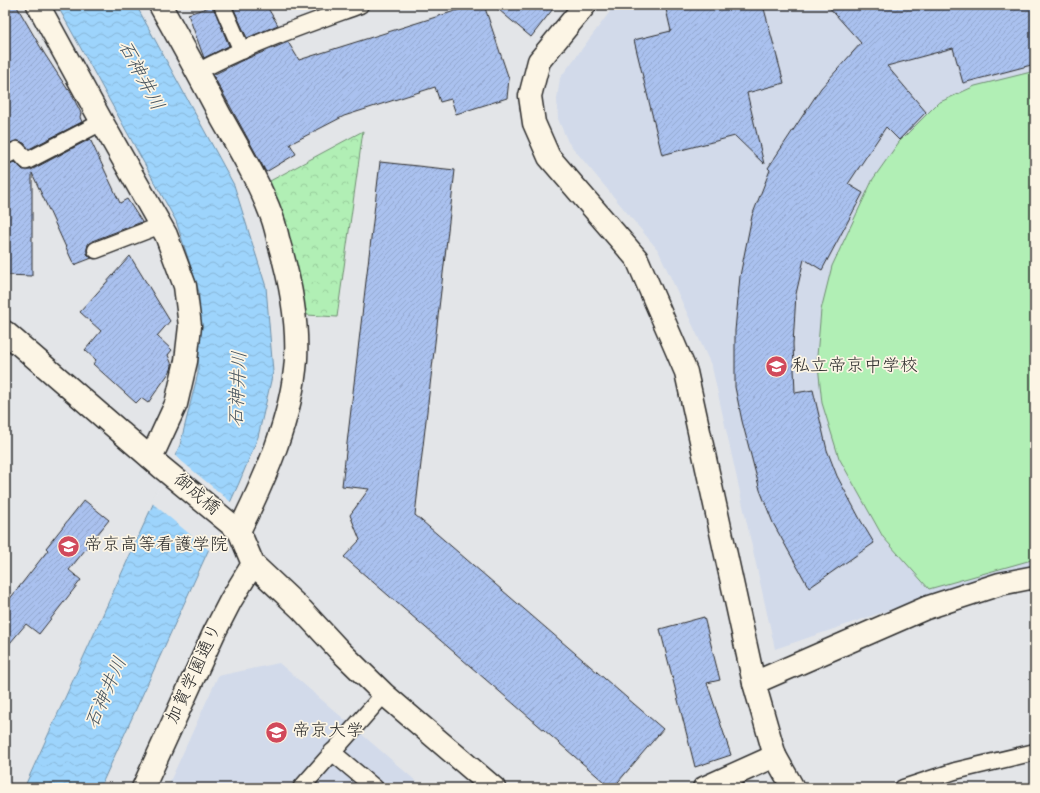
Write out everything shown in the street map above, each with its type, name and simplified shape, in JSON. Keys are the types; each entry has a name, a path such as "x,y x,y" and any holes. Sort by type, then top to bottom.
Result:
{"street":[{"path":"38,5 102,122 161,225 184,286 190,326 186,361 176,404 156,462"},
{"path":"160,5 256,182 272,217 290,289 296,328 296,360 289,404 279,439 252,506 235,528 254,564 302,610 384,694 494,788"},
{"path":"585,5 539,61 530,96 534,123 549,157 637,259 686,372 754,683 775,756 793,788"},
{"name":"御成橋","path":"5,332 235,528"},
{"name":"加賀学園通り","path":"143,788 214,633 231,600 254,564"},
{"path":"754,683 926,608 1000,584 1035,577"},
{"path":"704,788 775,756"}],"lane":[{"path":"222,5 242,51"},
{"path":"197,72 215,62 277,36 360,5"},
{"path":"5,156 17,150 27,161 102,122"},
{"path":"96,250 161,225"},
{"path":"301,788 384,694"},
{"path":"332,752 375,788"},
{"path":"903,788 955,771 1035,752"}],"shaded area":[{"path":"615,5 1035,5 1035,567 980,579 775,649 712,367 658,250 568,142 558,119 557,99 560,78"},
{"name":"帝京大学","path":"279,663 424,788 167,788 218,676"}],"green space":[{"path":"1035,71 1035,559 929,589 883,537 839,458 822,403 817,356 821,310 832,266 873,179 899,142 938,103 975,86"},
{"path":"363,131 337,317 307,315 270,181"}],"water":[{"name":"石神井川","path":"57,5 136,5 234,185 266,287 273,372 258,437 239,483 100,788 24,788 180,445 198,373 199,292 176,221"}],"pier":[{"path":"173,454 232,503 210,551 151,502"}],"building":[{"path":"5,5 16,5 44,53 68,90 69,89 81,113 80,117 82,122 29,149 24,143 18,141 5,145"},
{"path":"232,5 266,5 278,25 247,38"},
{"path":"474,5 484,5 509,79 507,98 456,114 451,99 440,102 435,87 344,116 290,144 296,154 266,172 213,75 241,61 288,42 299,60"},
{"path":"493,5 556,5 531,37"},
{"path":"665,5 763,5 784,83 747,93 764,164 735,136 662,155 634,40 671,31"},
{"path":"827,5 1035,5 1035,64 963,83 953,48 887,66 926,112 899,140 886,127 848,184 863,193 822,270 804,259 796,294 793,344 795,393 813,390 827,450 837,476 874,543 809,588 773,523 760,490 742,421 735,387 735,331 740,276 752,216 770,170 768,168 821,88 861,43"},
{"path":"213,6 229,46 204,58 188,14"},
{"path":"90,139 120,203 127,199 142,222 92,241 88,244 87,254 92,258 74,265 32,173 32,276 5,275 5,165 15,162 23,170 31,170"},
{"path":"380,162 455,170 415,515 663,729 613,788 611,788 344,557 360,540 350,515 369,489 342,486"},
{"path":"130,256 170,321 157,336 172,350 168,355 172,365 171,370 148,403 141,398 136,403 93,364 96,360 85,350 101,331 80,312"},
{"path":"84,500 109,520 69,570 81,580 39,634 26,624 5,649 5,605 48,550 46,548"},
{"path":"704,617 720,680 707,683 731,755 695,767 660,629"}],"place":[{"name":"私立帝京中学校","path":"776,367"},
{"name":"帝京高等看護学院","path":"68,546"},
{"name":"帝京大学","path":"276,732"}]}
